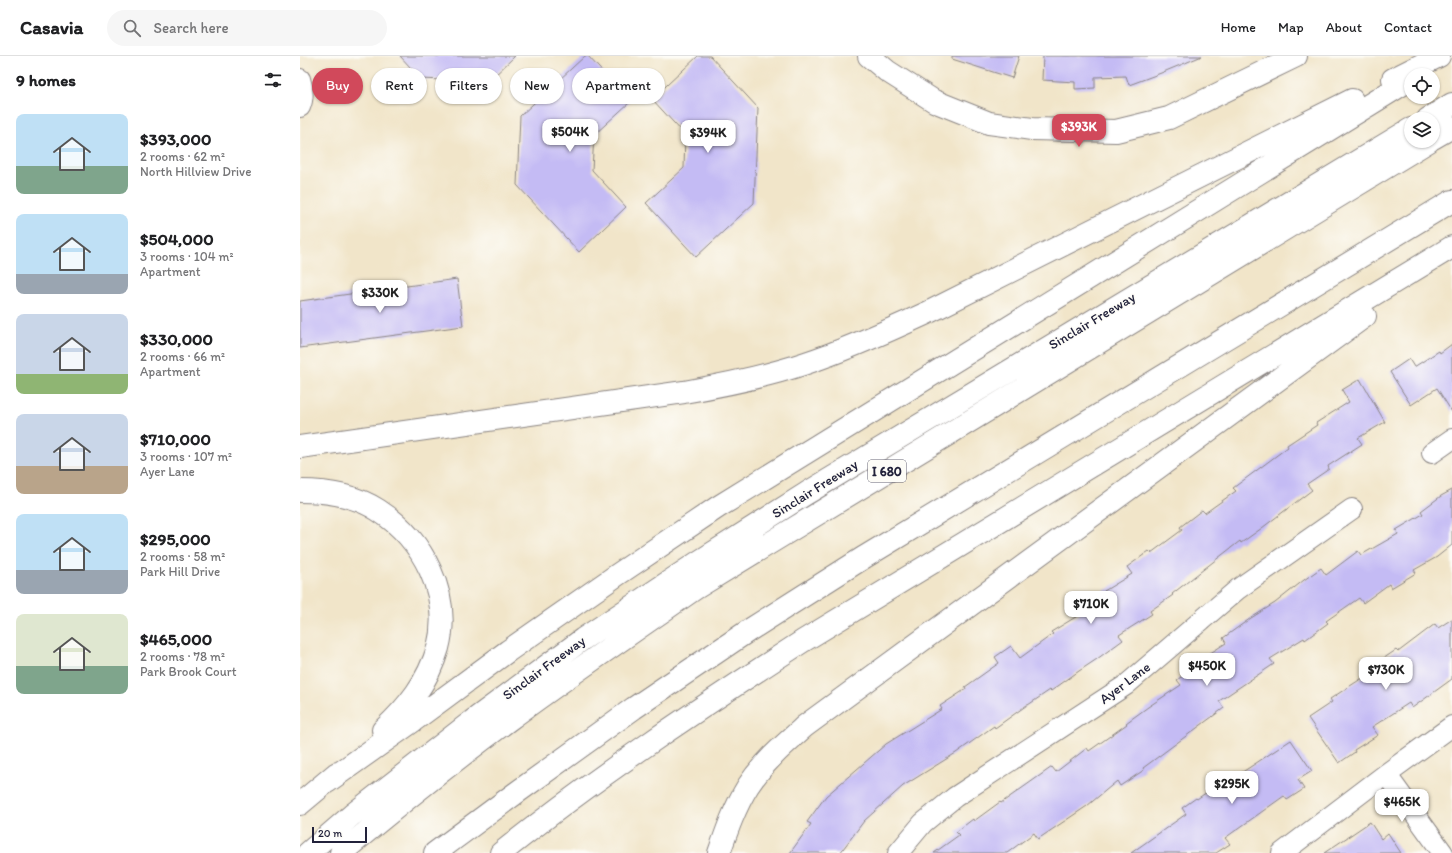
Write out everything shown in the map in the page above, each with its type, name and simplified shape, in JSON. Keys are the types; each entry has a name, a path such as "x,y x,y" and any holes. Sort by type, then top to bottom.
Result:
{"main road":[{"path":"869,56 887,71 934,101 989,123 1032,129 1116,131 1169,118 1296,56"},
{"path":"300,447 726,385 803,364 841,351 883,334 927,313 1439,56"},
{"path":"1429,68 1448,56"},
{"path":"326,782 413,721 514,646 610,579 718,507 1404,83"},
{"path":"1439,112 1452,104"},
{"path":"1440,134 1452,127"},
{"name":"Sinclair Freeway","path":"308,853 352,815 471,722 583,639 697,563 807,493 1404,133"},
{"name":"I 680","path":"341,853 445,768 511,718 696,588 1418,148"},
{"path":"435,853 634,708 751,628 863,558 1452,201"},
{"path":"501,853 613,770 702,707 803,641 1452,248"},
{"path":"719,853 737,806 749,785 783,746 805,726 1350,326 1452,256"},
{"path":"300,491 335,493 357,500 378,510 396,524 412,540 425,559 435,580 440,601 441,625 438,647 431,667 423,684 412,700 398,717 300,804"}],"street":[{"path":"300,79 303,91 300,107"},
{"path":"1432,453 1452,439"},
{"name":"Ayer Lane","path":"898,853 923,823 955,797 1126,685 1238,589 1352,509"},
{"path":"1282,853 1452,726"},
{"path":"1386,774 1443,853"}],"building":[{"path":"400,56 515,56 502,69 435,68 435,80 427,79 427,68 411,68"},
{"path":"585,56 588,56 599,68 572,68"},
{"path":"698,56 710,56 758,108 754,203 696,257 646,203 684,168 685,135 657,104 665,104 665,87"},
{"path":"952,56 1019,56 1012,78 952,59"},
{"path":"1043,56 1202,56 1129,85 1126,76 1095,77 1095,88 1075,89 1075,82 1042,80"},
{"path":"572,68 572,104 628,104 594,135 592,170 626,207 579,252 517,185 520,116 533,104 564,104 564,75"},
{"path":"457,279 463,326 300,348 300,301"},
{"path":"1452,344 1452,412 1437,388 1411,405 1390,372 1409,359 1414,367 1439,351 1440,353"},
{"path":"1360,379 1385,422 1358,438 1362,444 1328,466 1329,469 1307,484 1312,490 1241,543 1240,541 1172,594 1173,595 1150,611 1152,614 1119,635 1123,640 1097,659 995,728 994,726 956,753 903,786 864,821 840,853 790,853 811,824 807,822 826,796 886,744 942,709 940,706 966,689 965,687 999,663 995,657 1011,646 1020,658 1053,634 1051,632 1079,615 1078,614 1106,593 1104,591 1132,574 1127,567 1149,551 1151,553 1182,530 1180,527 1202,510 1205,513 1236,491 1233,488 1288,447 1287,445 1317,425 1316,423 1349,402 1342,390"},
{"path":"1452,490 1452,545 1437,557 1414,570 1416,573 1391,588 1389,584 1363,603 1359,598 1326,621 1328,623 1305,640 1304,638 1270,659 1274,664 1219,701 1224,708 1143,768 1144,770 1120,786 1117,781 1087,806 1038,839 1034,833 1007,853 934,853 959,835 956,832 973,819 974,821 1052,767 1056,772 1087,748 1089,751 1148,707 1181,685 1177,680 1200,663 1198,661 1226,643 1223,638 1275,603 1321,568 1326,575 1358,551 1361,555 1398,534 1396,530 1423,514 1421,511 1441,496"},
{"path":"1452,619 1452,679 1412,708 1409,703 1372,727 1378,735 1354,750 1355,752 1339,763 1308,718 1332,702 1330,699 1367,675 1365,671 1396,650 1398,652 1435,624 1438,628"},
{"path":"1291,740 1312,771 1298,780 1304,789 1287,800 1284,796 1225,838 1230,844 1216,853 1131,853 1186,814 1182,808 1196,798 1197,799 1236,772 1238,775"},
{"path":"1370,822 1381,839 1388,833 1401,853 1324,853"}]}
